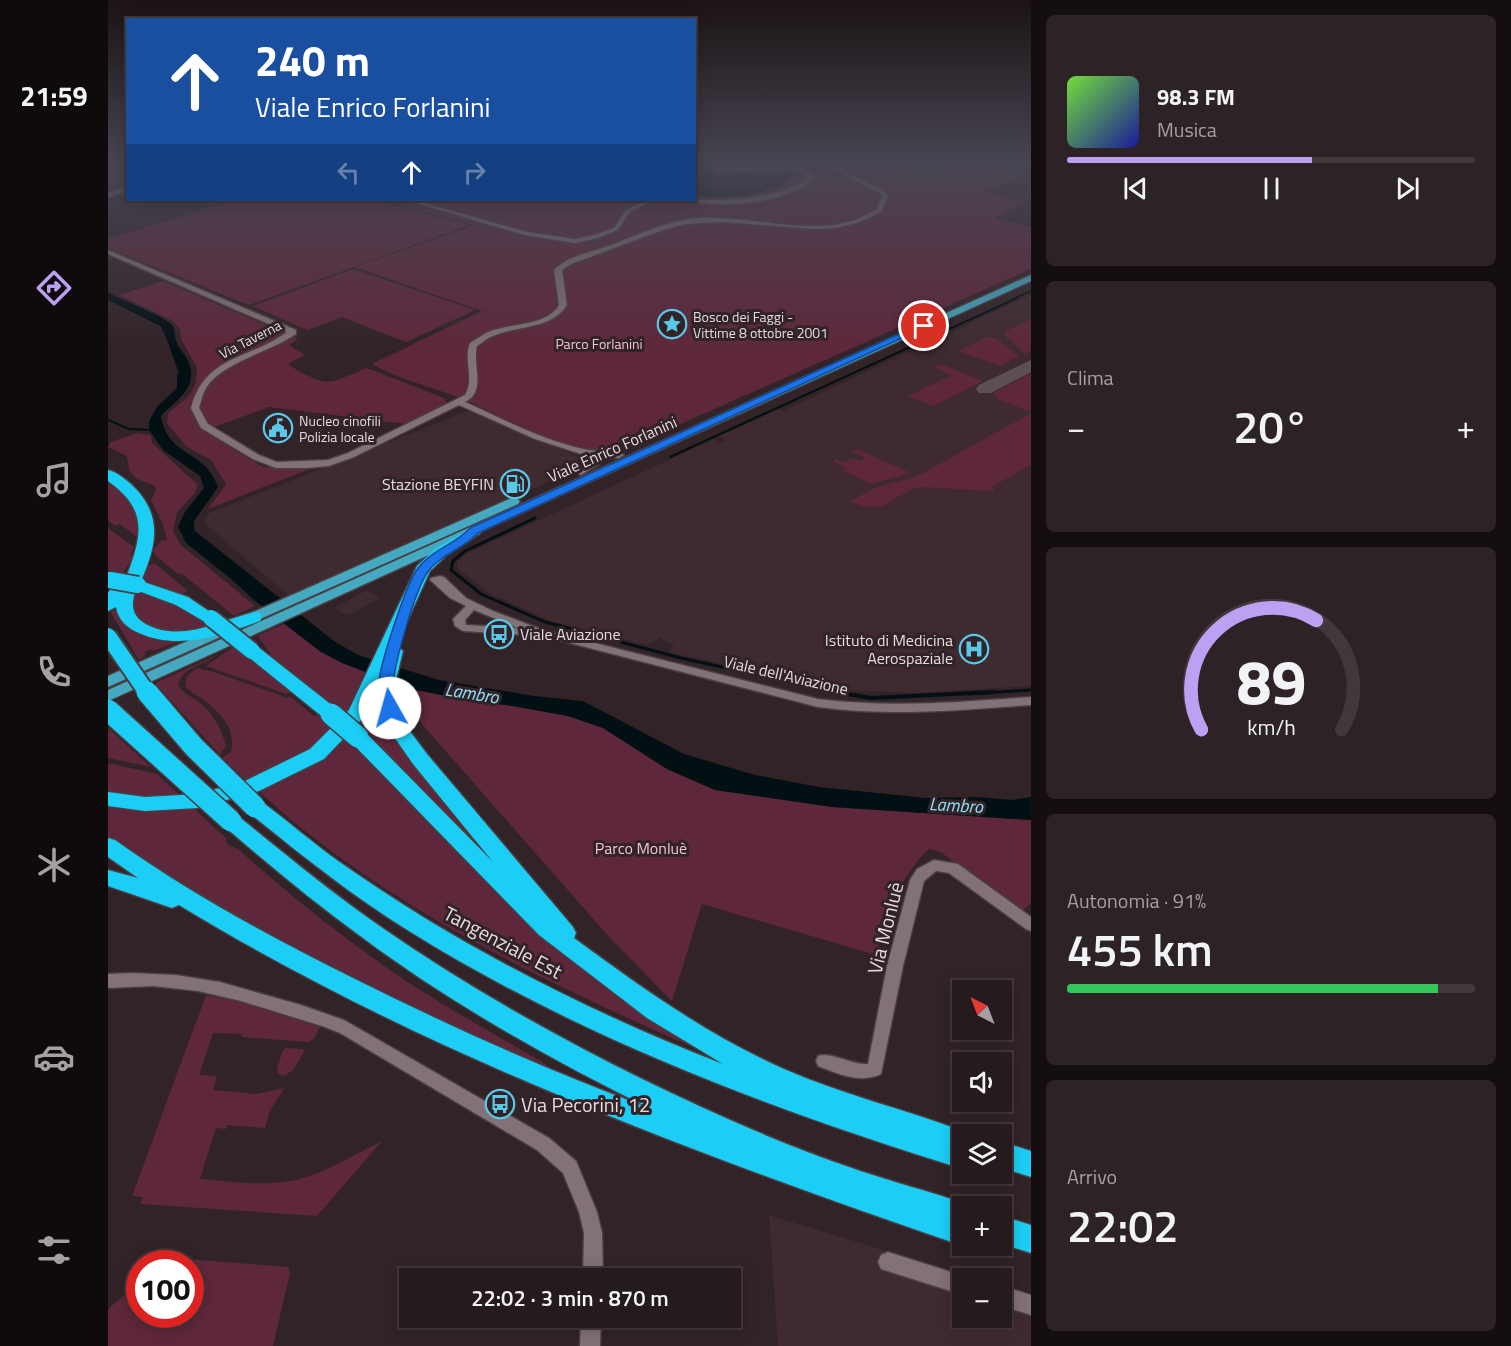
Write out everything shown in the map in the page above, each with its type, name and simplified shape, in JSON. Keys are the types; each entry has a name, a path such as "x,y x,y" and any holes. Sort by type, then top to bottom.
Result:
{"highway":[{"path":"108,474 136,497 143,509 149,534 146,548 124,604 129,620 157,634 190,636 264,616"},
{"path":"108,606 140,551 146,533 146,522"},
{"path":"108,799 145,804 179,804 218,796 272,778 316,754 336,737 357,713 379,681 418,578 428,563 474,531"},
{"path":"109,580 138,585 182,601 212,618 358,737 539,922 567,947 667,1019 741,1061 841,1103 952,1139"},
{"name":"Tangenziale Est","path":"108,636 132,674 177,731 255,807 331,868 426,931 599,1023 680,1058 797,1104 952,1153"},
{"path":"379,681 405,739 550,915 601,970"},
{"path":"108,710 303,883 388,946 502,1019 578,1061 660,1101 820,1168 952,1213"},
{"path":"108,846 158,880 239,929 390,1010 494,1057 619,1109 809,1180 952,1228"},
{"path":"108,878 153,891 239,929"},
{"path":"1012,1158 1031,1164"},
{"path":"1012,1170 1031,1175"}],"main road":[{"name":"Viale Enrico Forlanini","path":"292,606 619,454 1031,272"},
{"name":"Viale Enrico Forlanini","path":"108,682 474,531 1031,278"},
{"name":"Viale Enrico Forlanini","path":"108,696 264,616"}],"street":[{"path":"501,227 526,234 575,241 596,237 617,227"},
{"path":"459,402 470,396 473,389 474,382 469,357 473,345 490,334 539,322 558,313 563,301 558,270 570,261 616,246 636,236 668,227"},
{"path":"802,227 823,227"},
{"name":"Via Taverna","path":"108,252 292,332 277,343 234,361 217,371 200,388 196,402 197,415 204,426 263,461 276,465 294,466 333,462 459,402"},
{"path":"459,402 551,441 591,454 608,456 619,454"},
{"path":"581,472 596,462 591,454"},
{"name":"Viale dell'Aviazione","path":"461,598 504,620 539,632 836,706 899,709 1031,701"},
{"name":"Viale dell'Aviazione","path":"473,605 459,619 458,623 462,627 539,632"},
{"name":"Via Monluè","path":"824,1061 859,1072 875,1070 895,966 918,880 928,867 940,864 953,868 1031,925"},
{"path":"108,981 154,980 197,983 332,1022 543,1144 570,1167 588,1212 592,1233 593,1268"},
{"path":"888,1262 952,1282"},
{"path":"1012,1299 1031,1305"},
{"path":"590,1346 591,1328"}],"shaded area":[{"path":"1031,295 1031,686 915,693 843,690 668,652 674,646 660,638 647,645 551,621 489,593 458,569 457,562 466,554 714,439 721,443 726,440 720,436 778,410 782,411"},
{"path":"470,410 592,463 289,596 205,524 207,514"},
{"path":"367,590 380,598 349,615 335,607"},
{"path":"769,1215 952,1271 952,1328 1012,1328 1012,1289 1031,1294 1031,1346 778,1346"}],"green space":[{"path":"148,227 464,227 249,305 108,248 108,239"},
{"name":"Parco Forlanini","path":"470,227 1031,227 1031,269 615,453 596,452 557,442 463,399 405,379 372,364 482,311 355,267"},
{"path":"353,269 475,310 406,342 342,317 307,330 253,306"},
{"path":"163,281 298,339 289,345 305,355 289,363 290,366 313,378 328,382 335,381 367,368 444,398 446,402 406,424 269,407 204,431 263,467 312,468 208,509 226,484 211,460 187,447 167,423 168,413 190,395 196,382 197,368 181,339 180,329 173,321 119,295"},
{"path":"1031,319 1031,350 1025,354 1005,335 1006,331"},
{"path":"987,337 997,339 1019,356 1000,366 959,351"},
{"path":"940,364 983,381 934,406 908,396 952,375 934,367"},
{"path":"1031,373 1031,412 998,399 994,393"},
{"path":"1031,413 1031,465 993,486 994,491 922,487 873,508 851,501 874,488 918,476"},
{"path":"137,433 151,435 152,443 198,485 194,494 177,512 173,531 181,545 255,606 234,616 156,556 153,551 161,541 167,540 163,525 151,500 156,490 155,486 137,479 129,471 127,456 108,447 111,442"},
{"path":"857,449 911,473 871,484 842,470 846,468 833,461 835,459 843,463 853,458 860,461 866,458 851,451"},
{"path":"108,477 141,514 140,539 120,524 115,526 108,520"},
{"path":"108,528 134,547 131,554 133,557 120,578 108,578"},
{"path":"154,563 188,591 179,595 139,582 146,567"},
{"path":"132,588 197,613 210,626 180,632 162,630 134,618 129,595"},
{"path":"117,602 121,614 184,640 144,652 146,654 139,660 111,613"},
{"path":"284,624 321,652 370,674 351,710 347,713 339,706 336,709 278,663 257,636"},
{"path":"233,647 242,655 246,653 295,692 286,694 206,666"},
{"path":"217,655 185,673 178,684 185,693 205,707 216,722 226,745 220,755 155,683"},
{"path":"197,668 285,698 291,697 314,716 322,712 334,730 322,743 248,782 222,758 231,752 232,741 226,722 212,707 186,688 186,677"},
{"path":"375,684 384,707 527,898 373,744 355,721"},
{"name":"Parco Monluè","path":"407,688 475,702 568,716 603,728 667,769 715,790 832,807 1031,820 1031,903 1020,913 941,852 929,849 901,885 876,955 702,904 672,1001 610,938 399,698"},
{"path":"108,728 151,767 108,758"},
{"path":"339,736 350,746 356,740 541,930 704,1052 527,970 412,906 358,870 306,831 256,789"},
{"path":"108,763 157,774 184,799 161,800 108,794"},
{"path":"108,804 191,806 227,839 225,841 230,846 238,849 300,902 365,952 432,997 547,1065 544,1069 417,1011 353,979 166,877 108,838"},
{"path":"206,995 244,1003 320,1027 314,1039 308,1042 213,1033 199,1075 217,1076 213,1090 256,1094 284,1088 270,1111 265,1128 227,1125 226,1129 216,1128 200,1179 254,1183 294,1180 325,1170 382,1141 317,1216 140,1204 143,1197 132,1196"},
{"path":"286,1048 305,1051 293,1070 284,1076 278,1074 277,1068 283,1050"},
{"path":"204,1260 288,1267 290,1273 273,1346 108,1346 108,1309 126,1293 126,1328 204,1328"}],"water":[{"name":"Lambro","path":"108,292 170,323 177,344 189,363 191,374 187,388 161,416 165,430 171,439 178,447 204,465 212,474 218,487 194,521 195,531 334,641 358,655 439,680 534,696 583,701 684,754 755,775 819,787 926,798 976,797 1012,800 1031,797 1031,820 832,807 715,790 667,769 603,728 568,716 475,702 407,688 342,663 321,652 186,543 178,527 185,512 204,488 200,476 163,450 149,430 149,422 156,408 177,388 179,372 160,326 108,300"}],"waterway":[{"path":"1013,299 1031,291"},
{"path":"670,457 1017,298"},
{"path":"108,420 129,429 152,430"},
{"path":"535,518 465,551 453,561 451,570 481,594 545,622 681,658 844,694"},
{"path":"969,694 1031,690"},
{"path":"835,692 871,698 994,692"}],"taxiway":[{"path":"985,389 1031,365"}],"place":[{"name":"Bosco dei Faggi - Vittime 8 ottobre 2001","path":"672,324"},
{"name":"Nucleo cinofili Polizia locale","path":"278,428"},
{"name":"Stazione BEYFIN","path":"515,484"},
{"name":"Viale Aviazione","path":"499,634"},
{"name":"Istituto di Medicina Aerospaziale","path":"974,649"},
{"name":"Via Pecorini, 12","path":"500,1104"}],"route":[{"path":"390,708 385,690 386,683 406,608 422,572 428,563 444,550 474,531 924,326"}]}
